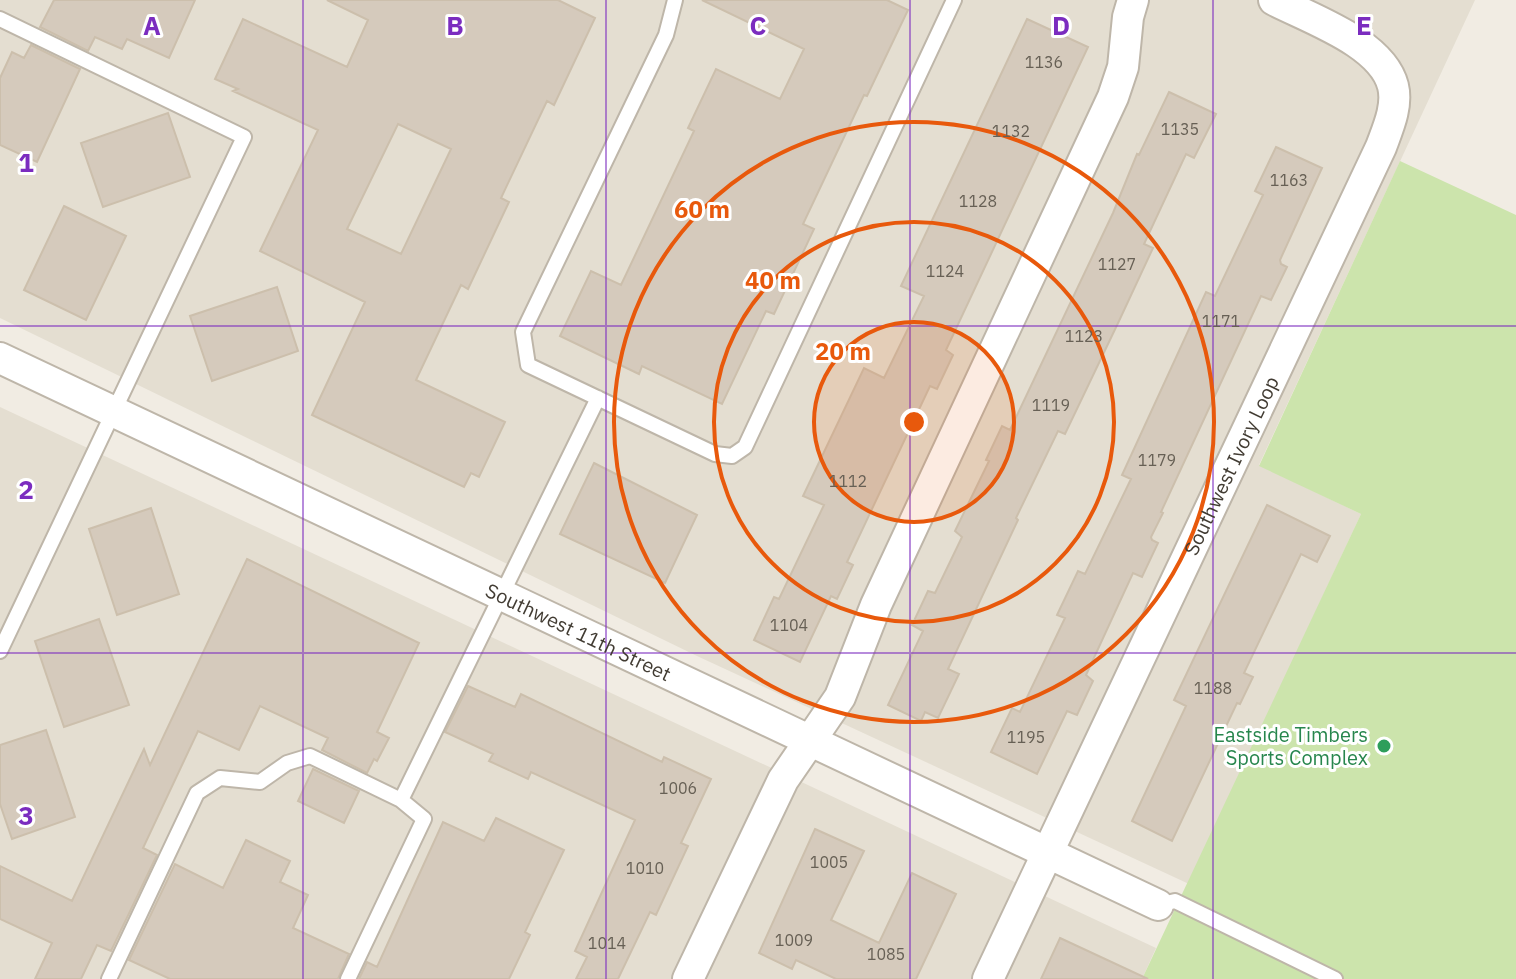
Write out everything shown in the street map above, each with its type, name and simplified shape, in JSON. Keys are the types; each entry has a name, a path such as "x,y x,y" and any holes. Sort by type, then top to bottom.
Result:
{"street":[{"path":"688,979 783,780 840,697 876,605 1113,97 1123,67 1128,17 1133,0"},
{"name":"Southwest Ivory Loop","path":"988,979 1381,147 1393,112 1393,87 1381,62 1365,47 1274,0"},
{"name":"Southwest 11th Street","path":"0,358 1158,905"}],"lane":[{"path":"675,0 666,35 523,332 528,365 715,454 732,456 745,447 954,0"},
{"path":"0,19 244,137 0,651"},
{"path":"401,800 598,398"},
{"path":"109,979 197,793 220,778 260,782 287,763 310,756 401,800 424,819 348,979"},
{"path":"1158,905 1175,901 1335,979"}],"shaded area":[{"path":"0,0 1475,0 1259,465 1361,514 1189,884 697,656 0,318"},
{"path":"0,407 1156,948 1142,979 0,979"}],"green space":[{"name":"Eastside Timbers Sports Complex","path":"1400,161 1516,215 1516,979 1142,979 1361,514 1259,466"}],"building":[{"path":"54,0 195,0 169,58 127,39 122,49 95,37 88,51 40,27"},
{"path":"327,0 558,0 595,18 554,105 547,101 501,198 509,202 468,289 461,285 416,380 505,422 479,477 471,473 464,487 312,415 365,302 260,251 318,130 233,91 238,89 215,79 243,19 347,67 368,20","holes":["398,124 451,149 401,254 347,229"]},
{"path":"702,0 887,0 908,10 803,224 814,229 774,314 766,311 722,404 642,366 639,374 560,336 591,271 621,285 694,131 688,128 716,69 780,99 804,49"},
{"path":"1027,19 1088,47 946,350 953,355 937,389 930,386 847,562 853,565 837,599 831,596 800,662 754,640 774,597 779,599 824,505 803,496 864,368 884,378 924,296 901,286"},
{"path":"31,45 80,69 37,162 0,145 0,78 12,52 24,58"},
{"path":"1169,92 1216,114 1194,158 1186,154 1144,244 1153,248 1119,321 1065,434 1058,431 1016,518 1018,520 948,669 959,674 938,718 925,712 921,721 888,705 923,631 912,625 928,591 935,593 962,537 955,531 989,461 986,460 1002,426 1010,430 1113,213 1137,154"},
{"path":"168,113 190,177 103,207 81,143"},
{"path":"1276,147 1322,168 1280,260 1287,267 1271,300 1261,296 1161,512 1151,537 1158,543 1142,577 1133,573 1086,675 1093,681 1077,715 1067,711 1037,774 991,752 1012,708 1020,712 1065,618 1057,615 1078,571 1085,574 1131,479 1122,475 1206,292 1215,296 1263,195 1255,191"},
{"path":"64,206 126,236 86,320 24,290"},
{"path":"277,287 298,351 212,381 190,316"},
{"path":"594,463 697,515 665,583 560,534"},
{"path":"1267,505 1330,536 1317,562 1301,554 1244,673 1253,677 1240,704 1237,703 1172,841 1132,821 1186,706 1174,700"},
{"path":"151,508 179,594 117,615 89,529"},
{"path":"247,559 419,643 377,732 389,738 367,773 322,750 328,738 260,706 239,750 198,731 143,848 157,855 111,951 97,945 81,979 35,979 52,943 0,919 0,866 72,901 144,749 150,765"},
{"path":"99,619 129,705 64,727 35,641"},
{"path":"468,686 515,707 521,694 662,762 664,757 711,779 681,843 688,846 656,915 650,912 618,979 576,979 587,957 575,951 635,820 531,772 528,779 489,761 493,754 445,732"},
{"path":"46,730 75,817 12,839 0,804 0,745"},
{"path":"313,769 359,791 344,823 298,801"},
{"path":"496,818 564,850 525,932 530,935 509,979 359,979 367,962 377,967 443,822 484,841"},
{"path":"815,829 864,851 831,920 879,943 912,873 956,894 916,979 836,979 796,960 792,969 759,953"},
{"path":"246,840 290,861 280,882 308,895 293,928 349,954 338,979 170,979 129,960 175,864 223,888"},
{"path":"1060,938 1148,979 1041,979"}],"place":[{"name":"Eastside Timbers Sports Complex","path":"1384,746"}]}
